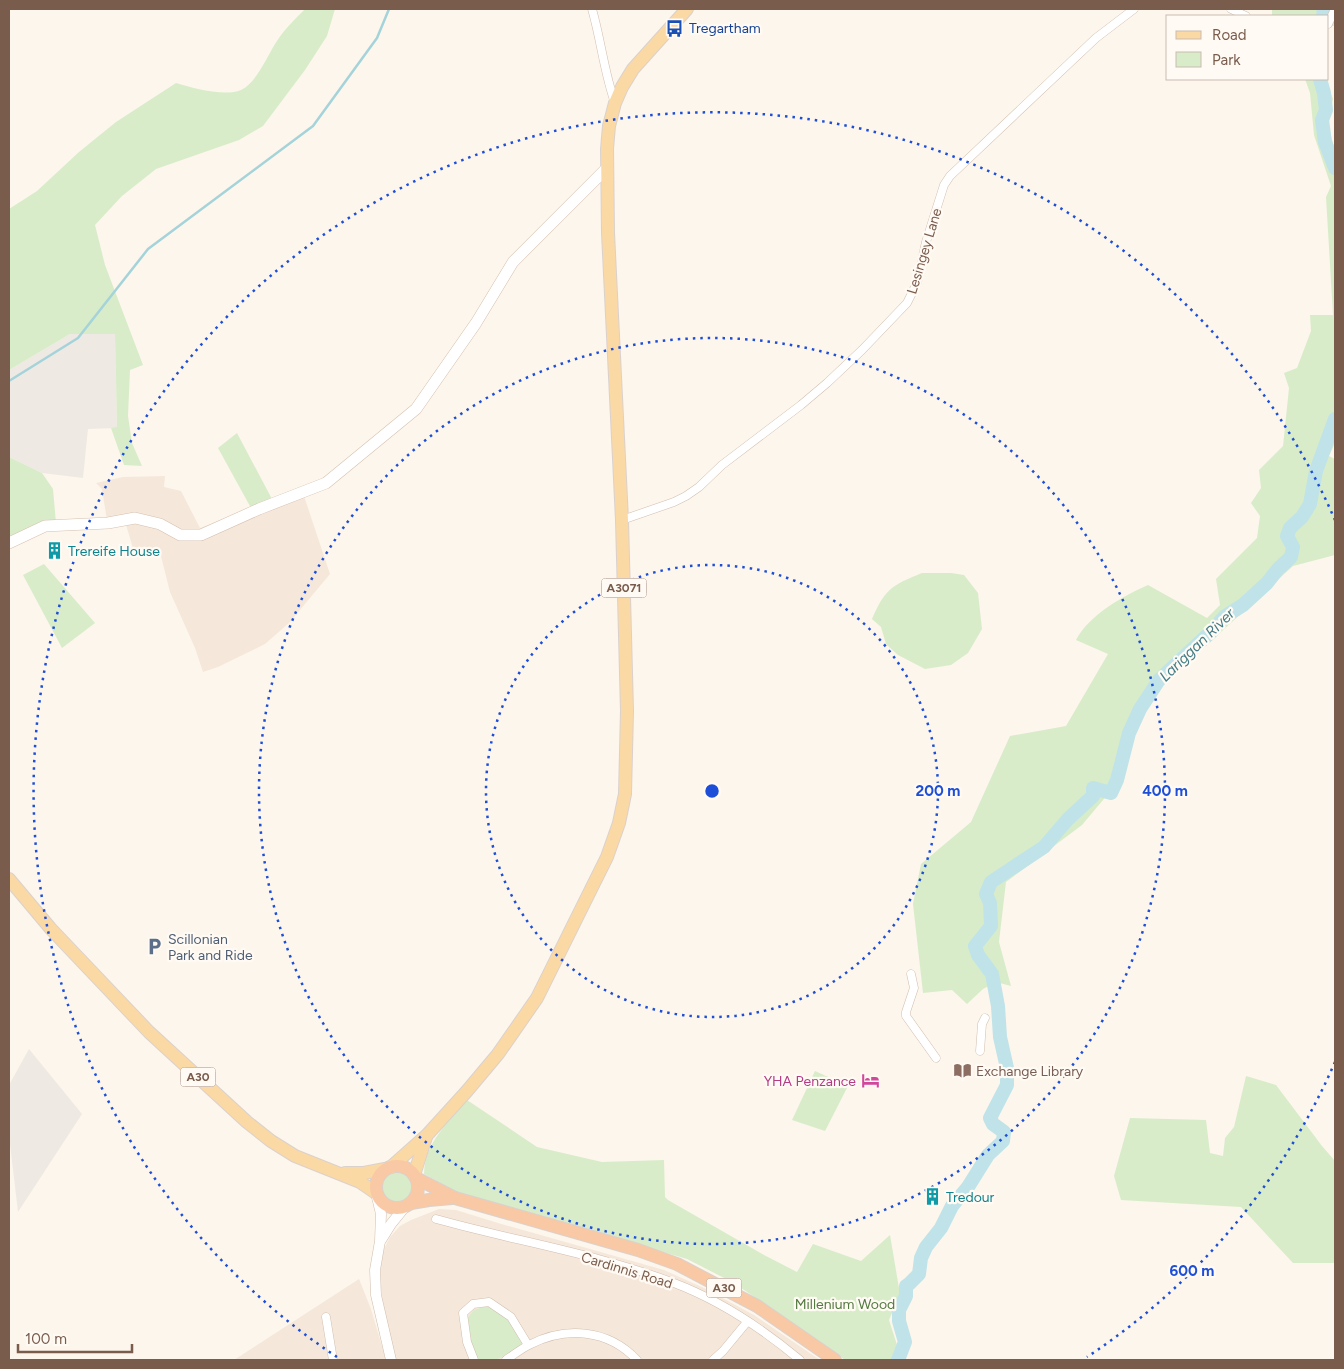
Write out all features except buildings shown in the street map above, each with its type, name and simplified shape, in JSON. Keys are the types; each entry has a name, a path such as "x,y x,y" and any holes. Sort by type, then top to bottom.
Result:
{"highway":[{"path":"404,1167 415,1177 418,1190 416,1197 408,1206 390,1208 384,1205 377,1195 376,1180 388,1168 404,1167"},
{"name":"A30","path":"415,1177 455,1198 638,1250 677,1264 757,1306 836,1360"},
{"name":"A30","path":"408,1206 429,1200 455,1198"}],"main road":[{"name":"A3071","path":"388,1168 427,1135 467,1091 498,1054 537,998 607,857 619,823 624,794 627,711 622,520 606,169 609,126 615,103 633,69 687,9"},
{"path":"9,544 45,526 108,523 135,518 160,524 180,535 201,535 259,509 326,483 416,409 476,323 513,262 606,169"},
{"name":"A30","path":"9,879 51,929 149,1032 247,1122 271,1141 295,1156 340,1172 361,1182 377,1195"},
{"name":"A3071","path":"415,1177 427,1135"},
{"name":"A30","path":"340,1172 364,1173 388,1168"}],"street":[{"path":"592,9 599,32 610,89 615,103"},
{"name":"Lesingey Lane","path":"622,520 686,496 722,465 801,405 862,350 907,303 917,283 926,242 944,185 950,176 1096,38 1134,9"},
{"path":"1231,9 1244,15"},
{"path":"1329,22 1335,9"},
{"path":"911,974 914,988 906,1016 936,1058"},
{"path":"980,1051 982,1024 985,1018"},
{"path":"377,1195 380,1214 380,1241 375,1270 376,1295 391,1360"},
{"path":"380,1241 391,1224 408,1206"},
{"name":"Cardinnis Road","path":"436,1219 630,1268 676,1284 711,1300 747,1322 800,1360"},
{"path":"474,1360 467,1342 462,1313 474,1304 489,1302 511,1316 528,1345"},
{"path":"326,1317 332,1360"},
{"path":"713,1360 747,1322"},
{"path":"506,1360 528,1345 553,1335 576,1331 596,1334 618,1344 637,1360"}],"shaded area":[{"path":"115,333 117,428 88,429 83,478 42,473 9,457 9,370 70,334"},
{"path":"165,476 164,487 181,491 200,528 251,508 304,496 330,574 289,623 265,644 218,667 203,672 195,648 170,592 159,548 133,548 126,525 108,527 102,489 96,483 123,477"},
{"path":"29,1049 82,1114 18,1212 9,1136 9,1085"},
{"path":"439,1209 456,1210 664,1270 704,1288 754,1315 820,1360 395,1360 384,1313 380,1279 382,1253 390,1237 400,1226"},
{"path":"359,1279 371,1309 386,1360 234,1360"}],"green space":[{"path":"305,9 335,9 327,36 305,70 263,126 239,140 156,169 122,196 95,225 105,265 143,365 130,370 128,416 132,443 142,466 124,465 111,428 117,427 115,334 70,334 9,370 9,209 37,191 79,152 116,122 176,83 226,93 246,87 252,82 275,44"},
{"path":"1272,9 1335,9 1335,26 1329,26 1329,15 1272,15"},
{"path":"1305,80 1325,80 1333,99 1327,124 1335,150 1335,443 1329,456 1335,459 1335,555 1293,566 1159,689 1133,734 1124,775 1082,825 1006,882 999,942 1011,986 996,982 983,989 967,1004 952,990 923,993 913,904 921,864 971,822 1010,736 1066,726 1108,654 1076,640 1082,631 1089,622 1108,607 1148,585 1207,618 1220,605 1216,579 1257,538 1260,516 1251,503 1261,488 1259,470 1283,446 1289,388 1284,373 1297,368 1311,331 1310,315 1333,315 1326,197 1331,186 1314,135 1310,93"},
{"path":"237,433 273,501 251,508 218,448"},
{"path":"9,457 42,473 53,489 56,523 9,538"},
{"path":"44,564 95,623 62,648 23,575"},
{"path":"922,573 964,575 978,593 982,629 968,653 951,665 925,669 898,655 886,644 881,627 872,619 881,601 891,589 903,581"},
{"path":"815,1071 848,1086 825,1131 792,1120"},
{"path":"1246,1076 1276,1085 1335,1161 1335,1263 1293,1263 1241,1207 1121,1200 1114,1176 1130,1118 1206,1120 1210,1153 1223,1156 1225,1138 1234,1127"},
{"name":"Millenium Wood","path":"467,1100 537,1147 602,1162 664,1160 665,1197 668,1200 797,1272 813,1244 861,1261 890,1235 900,1294 889,1320 898,1348 893,1360 845,1360 734,1283 687,1259 457,1192 424,1174 428,1152 433,1143 445,1125"},
{"path":"397,1171 409,1176 414,1188 409,1200 397,1205 385,1200 380,1188 385,1176"},
{"path":"487,1306 513,1321 525,1342 521,1347 496,1360 476,1360 468,1331 468,1317 474,1310"}],"waterway":[{"path":"9,381 78,338 148,249 313,126 377,38 389,9"},
{"name":"Lariggan River","path":"1323,15 1324,9"},
{"name":"Lariggan River","path":"1320,80 1326,110 1322,120 1325,142 1335,168"},
{"name":"Lariggan River","path":"909,1284 919,1274 921,1258 926,1247 941,1228 952,1206 968,1187 988,1155 1003,1141 1004,1132 993,1124 990,1118 1007,1085 1007,1068 1000,1037 998,1006 992,974 978,955 975,946 991,926 990,903 986,894 991,882 1044,847 1068,819 1093,796 1093,788 1111,793 1117,780 1129,733 1140,709 1159,680 1213,630 1224,617 1243,605 1267,583 1291,557 1293,547 1287,536 1290,528 1302,517 1310,504 1316,471 1335,419"},
{"name":"Lariggan River","path":"898,1360 905,1342 899,1321 899,1310 906,1296 906,1286"}],"place":[{"name":"Tregartham","path":"675,28"},
{"name":"Trereife House","path":"54,551"},
{"name":"Scillonian Park and Ride","path":"154,947"},
{"name":"Exchange Library","path":"962,1071"},
{"name":"YHA Penzance","path":"870,1081"},
{"name":"Tredour","path":"932,1197"}]}
